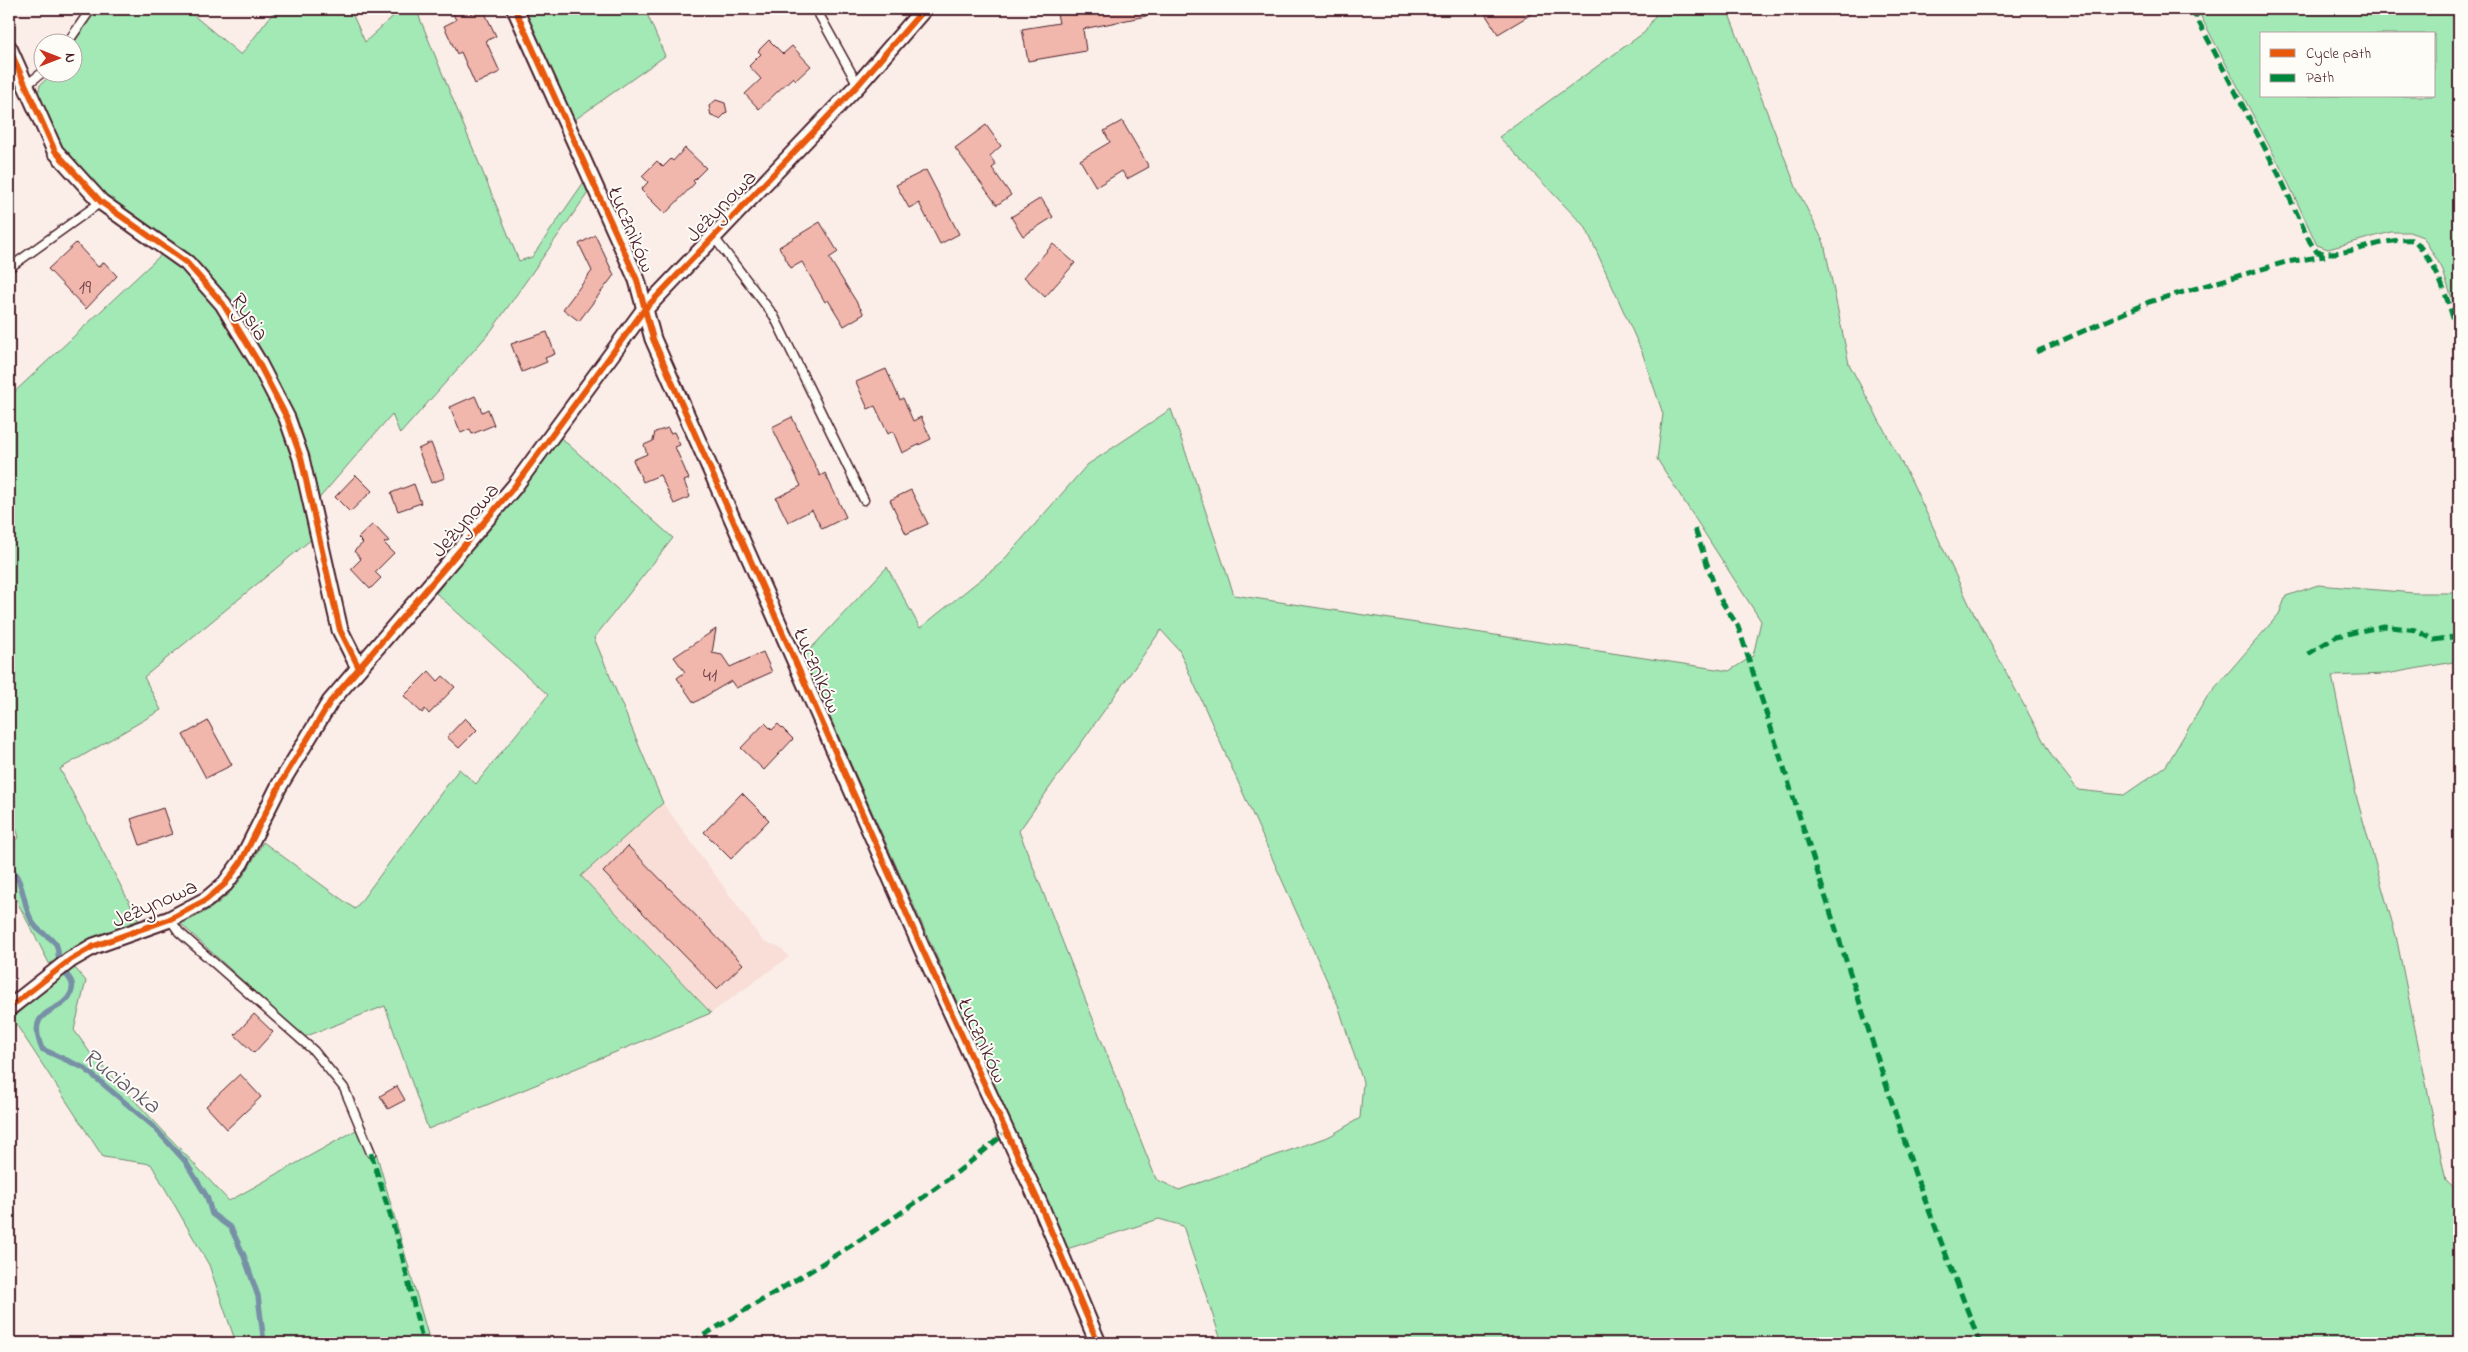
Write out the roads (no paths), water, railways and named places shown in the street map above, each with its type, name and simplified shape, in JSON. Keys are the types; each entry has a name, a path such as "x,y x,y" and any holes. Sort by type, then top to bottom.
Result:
{"street":[{"name":"Łuczników","path":"515,9 637,280 644,310 657,348 923,951 1041,1207 1098,1343"},
{"name":"Jeżynowa","path":"9,1008 70,960 94,946 170,919 206,900 225,884 241,862 279,786 330,702 514,487 644,310 858,86 924,9"},
{"name":"Rysia","path":"9,48 54,152 101,202 187,263 224,304 257,360 287,418 301,458 340,630 359,668"}],"lane":[{"path":"75,32 91,9"},
{"path":"816,9 858,86"},
{"path":"25,86 32,81"},
{"path":"9,268 101,202"},
{"path":"713,236 774,316 864,500"},
{"path":"170,919 179,932 314,1051 328,1067 344,1088 371,1153"}],"waterway":[{"name":"Rucianka","path":"9,865 19,881 32,921 38,929 56,944 59,963 72,984 71,993 66,1000 41,1018 38,1025 38,1035 42,1049 84,1068 153,1126 185,1161 207,1197 212,1214 231,1228 244,1256 258,1296 264,1343"}]}
